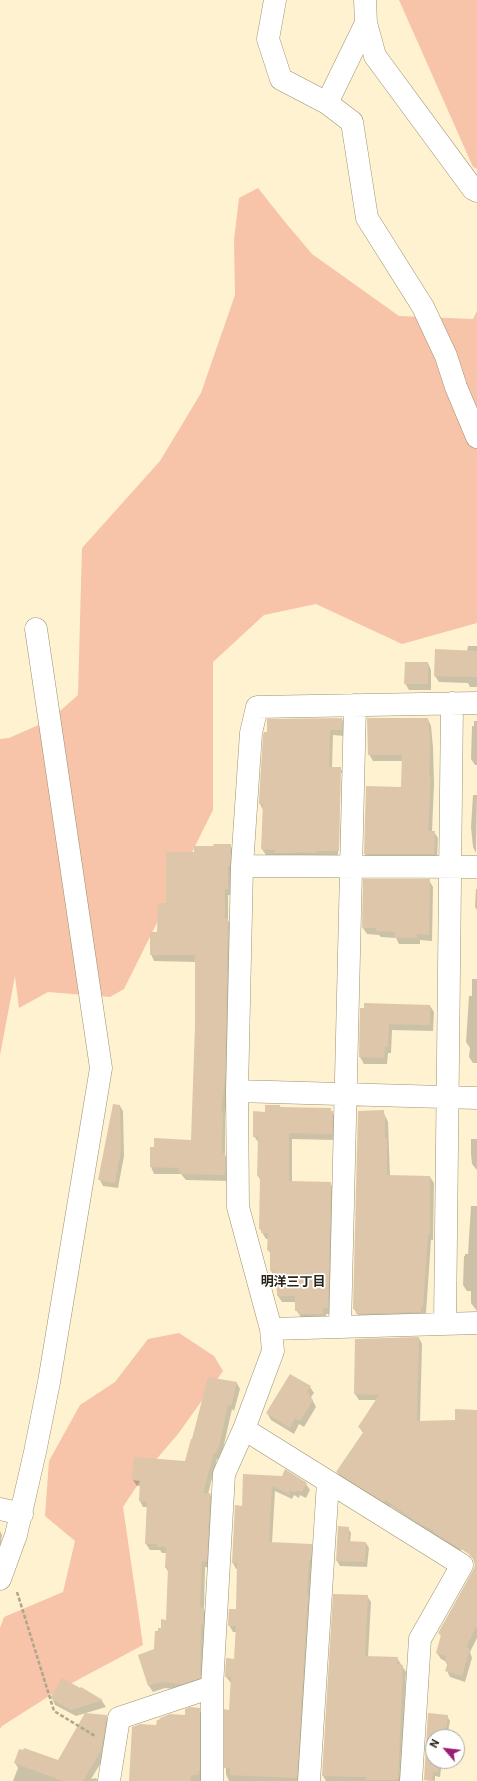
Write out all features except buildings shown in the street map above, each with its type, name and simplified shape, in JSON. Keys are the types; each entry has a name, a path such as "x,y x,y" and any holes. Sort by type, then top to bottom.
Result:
{"street":[{"path":"275,0 268,39 281,79 327,102 352,122 366,218 423,307 446,356 459,394 477,437"},
{"path":"365,0 366,23 375,56 473,189 477,190"},
{"path":"327,102 366,23"},
{"path":"10,1582 16,1535 22,1514 49,1382 101,1068 36,630"},
{"path":"446,1323 452,703"},
{"path":"212,1781 212,1687 224,1474 244,1430 273,1351 271,1329 238,1207 238,1091 242,866 250,733 257,707 477,703"},
{"path":"340,1326 355,705"},
{"path":"242,866 477,866"},
{"path":"238,1091 477,1098"},
{"path":"271,1329 477,1323"},
{"path":"244,1430 462,1565 420,1639 411,1781"},
{"path":"309,1781 328,1482"},
{"path":"0,1509 22,1514"},
{"path":"109,1781 119,1718 212,1687"}],"path":[{"path":"10,1582 17,1592 54,1711 114,1747"}],"shaded area":[{"path":"399,0 477,0 477,169 473,167"},
{"path":"258,188 312,254 399,316 473,319 477,311 477,623 402,644 316,604 264,615 213,662 213,810 124,989 110,997 48,992 19,1008 15,976 0,1055 0,739 9,738 50,720 78,695 82,548 160,461 201,393 235,295 234,240 239,198"},
{"path":"179,1333 214,1356 223,1371 178,1434 148,1469 123,1507 143,1645 57,1691 2,1726 0,1729 0,1628 4,1617 63,1592 75,1541 45,1516 49,1461 80,1405 115,1382 148,1339"}],"district":[{"name":"明洋三丁目","path":"293,1283"}]}
